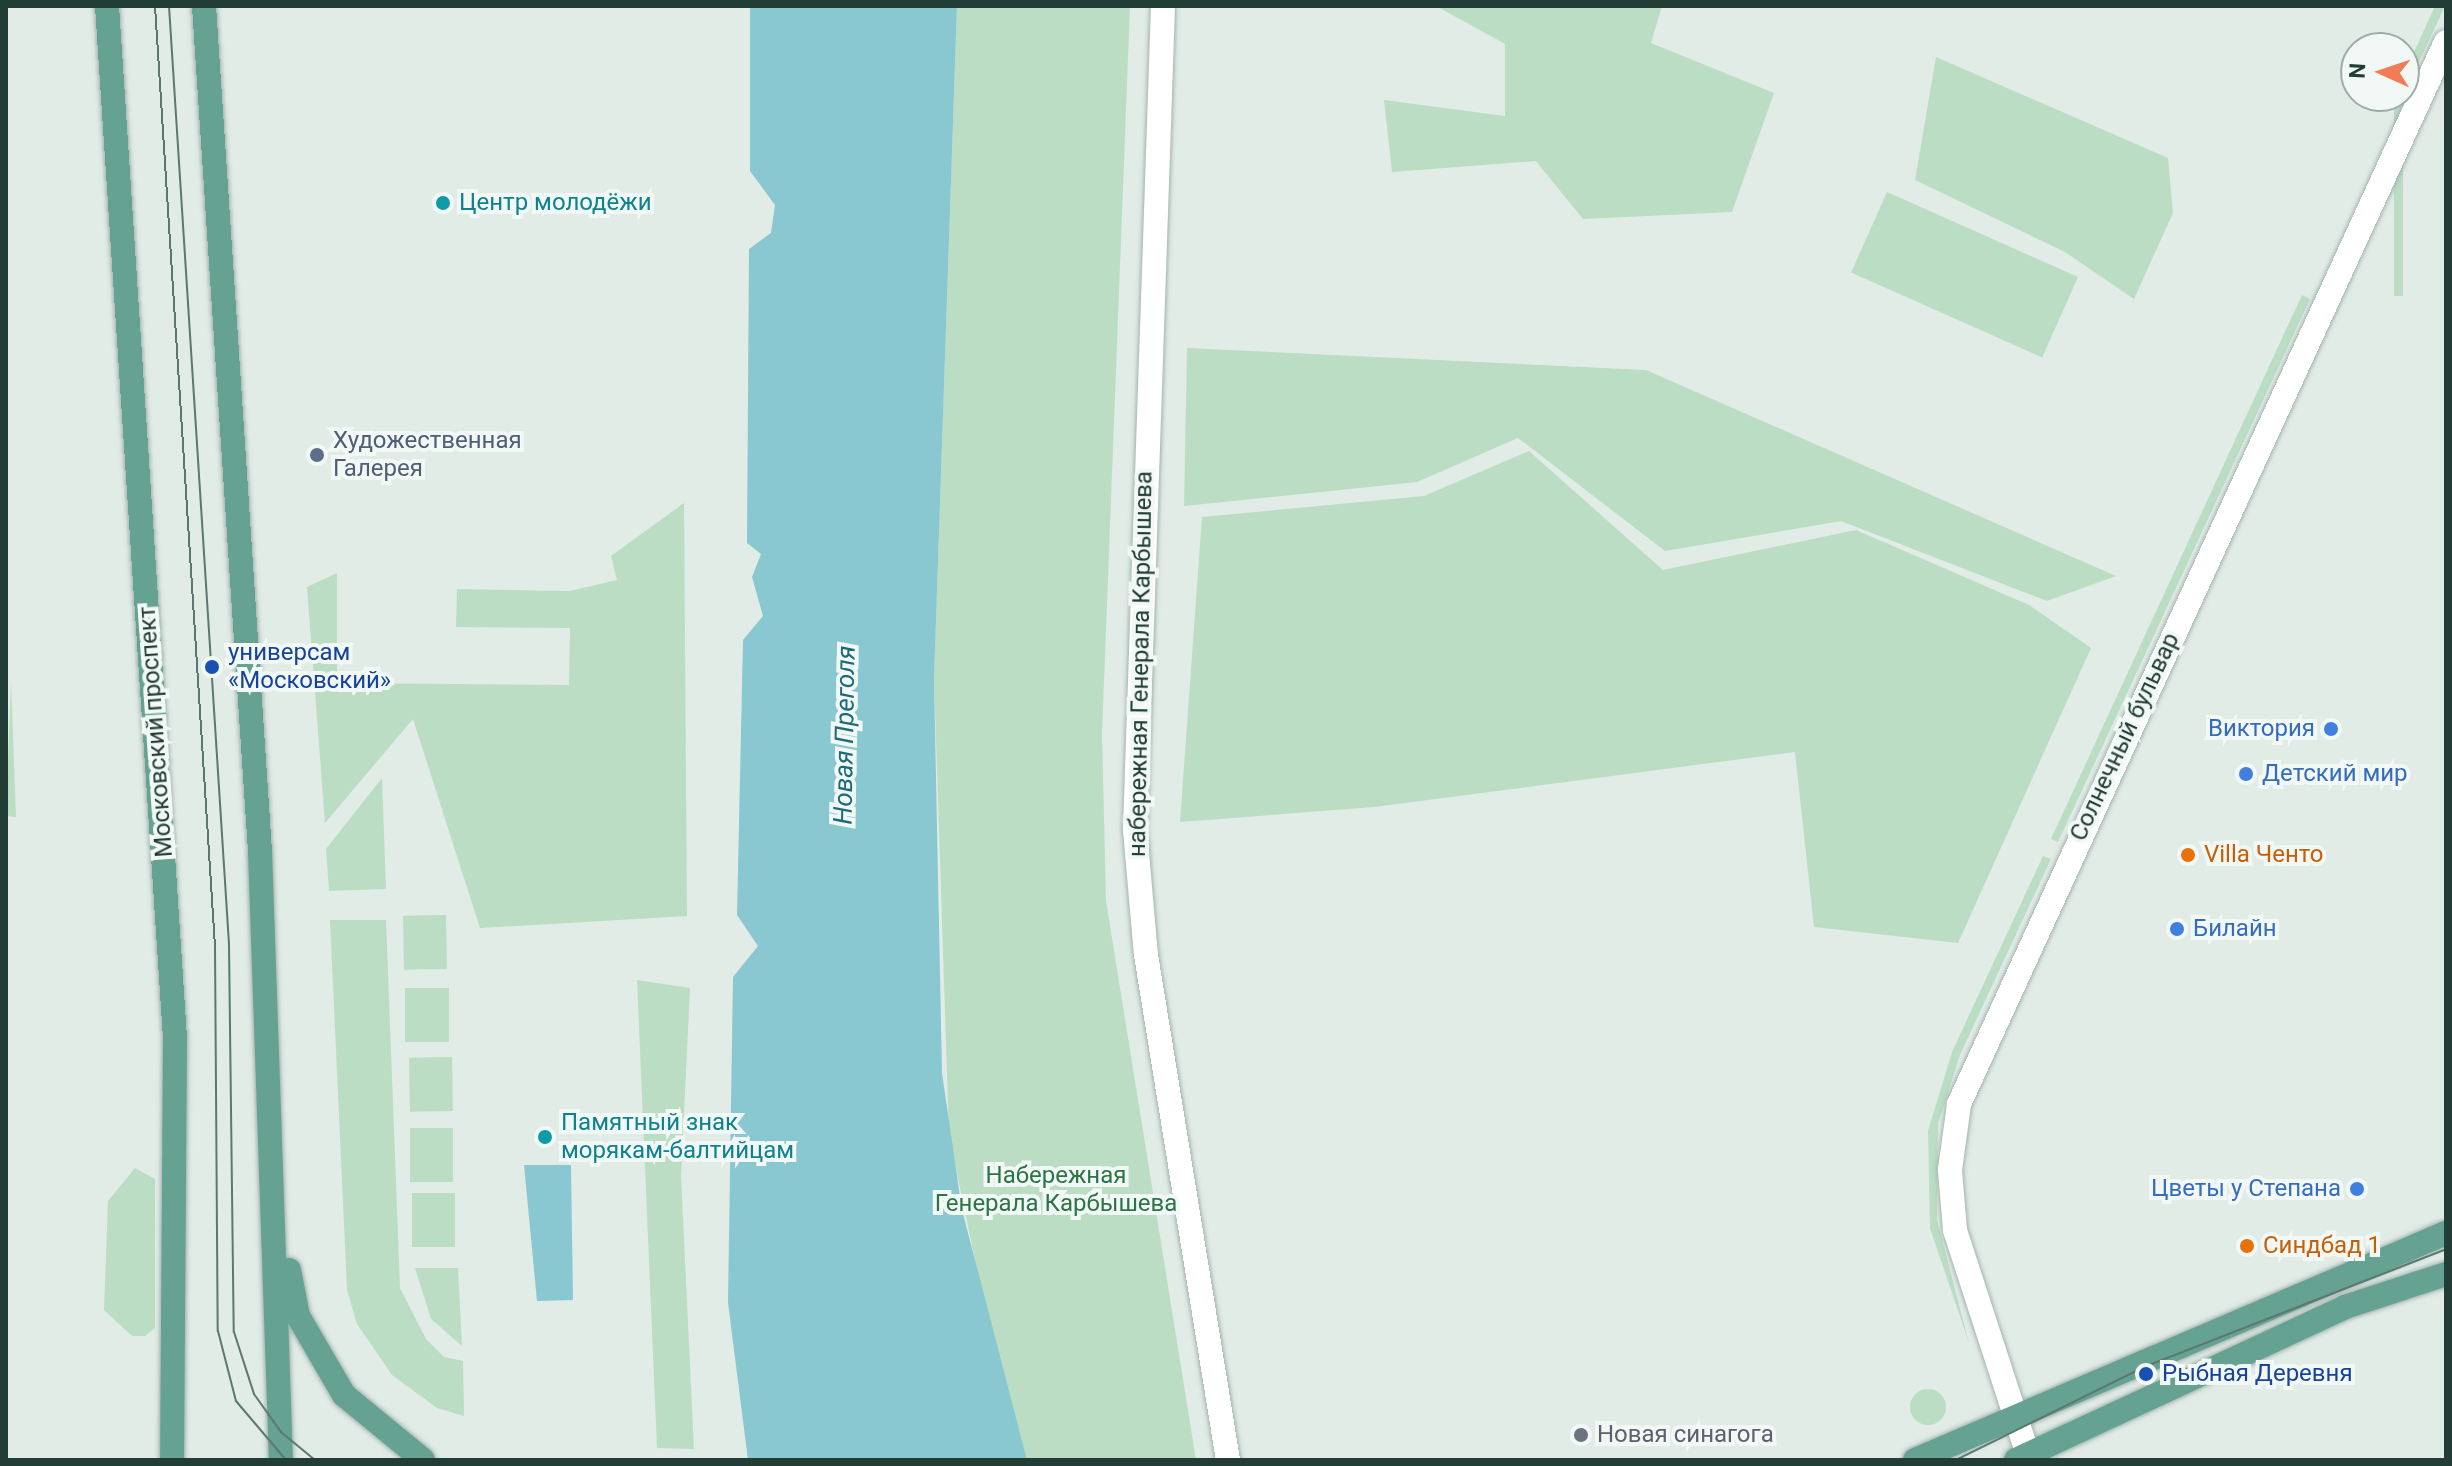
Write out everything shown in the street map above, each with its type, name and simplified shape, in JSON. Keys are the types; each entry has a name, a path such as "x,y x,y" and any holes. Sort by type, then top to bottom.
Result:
{"main road":[{"name":"Московский проспект","path":"107,6 175,1037 172,1460"},
{"path":"204,6 278,1212 281,1460"},
{"path":"278,1212 298,1316 344,1395 423,1460"},
{"path":"1915,1460 2446,1233"},
{"path":"2022,1457 2345,1307 2446,1274"}],"street":[{"name":"набережная Генерала Карбышева","path":"1163,6 1135,830 1146,955 1228,1460"},
{"name":"Солнечный бульвар","path":"2022,1457 2014,1416 1952,1211 1951,1151 1962,1094 2446,42"}],"green space":[{"name":"Набережная Генерала Карбышева","path":"957,6 1130,6 1102,734 1106,901 1196,1460 1027,1460 984,1304 949,1134 934,679"},
{"path":"1436,6 1662,6 1651,43 1774,93 1732,212 1583,219 1536,161 1392,172 1384,100 1505,116 1505,44"},
{"path":"2435,6 2445,6 2420,60 2420,39"},
{"path":"1936,57 2168,158 2173,213 2134,299 2065,252 1915,180"},
{"path":"2394,112 2403,112 2403,296 2394,296"},
{"path":"1887,192 2078,277 2042,357 1851,272"},
{"path":"2302,295 2310,299 2058,842 2051,839"},
{"path":"1187,348 1646,370 2116,576 2047,601 1841,521 1665,551 1518,438 1417,482 1184,506"},
{"path":"1529,451 1663,570 1856,530 2029,605 2091,648 1958,943 1814,927 1795,752 1374,807 1180,822 1202,517 1424,496"},
{"path":"684,503 687,916 480,928 413,719 325,823 307,587 337,573 337,683 569,685 570,628 456,627 457,589 570,591 617,580 611,556"},
{"path":"11,680 16,817 6,816"},
{"path":"382,778 386,889 329,891 326,849"},
{"path":"2043,856 2051,859 1960,1055 1938,1124 1937,1220 1969,1343 1930,1228 1928,1131 1952,1052"},
{"path":"446,915 447,969 404,970 403,916"},
{"path":"330,920 386,920 400,1288 426,1339 444,1357 463,1361 464,1416 437,1408 392,1375 357,1324 347,1290"},
{"path":"637,980 690,988 681,1176 694,1449 657,1448"},
{"path":"405,988 449,988 449,1042 405,1042"},
{"path":"452,1057 453,1111 410,1112 409,1058"},
{"path":"410,1128 453,1128 453,1182 410,1182"},
{"path":"135,1168 155,1179 155,1328 145,1336 132,1336 104,1310 108,1201"},
{"path":"412,1193 455,1193 455,1247 412,1247"},
{"path":"415,1268 458,1268 462,1346 431,1319"},
{"path":"1928,1389 1941,1394 1946,1407 1941,1420 1928,1425 1915,1420 1910,1407 1915,1394"}],"water":[{"name":"Новая Преголя","path":"750,6 957,6 934,679 942,1073 962,1210 1027,1460 748,1460 728,1303 733,977 758,946 737,915 743,640 763,616 752,577 761,554 747,543 749,249 771,233 775,205 750,171"},
{"path":"524,1165 571,1165 573,1300 537,1301"}],"tram line":[{"path":"155,6 215,946 218,1331 236,1401 286,1460"},
{"path":"169,6 229,945 234,1332 254,1394 281,1432 315,1460"},
{"path":"1956,1460 2144,1367 2446,1249"}],"place":[{"name":"Центр молодёжи","path":"443,203"},
{"name":"Художественная Галерея","path":"317,455"},
{"name":"универсам «Московский»","path":"212,667"},
{"name":"Виктория","path":"2331,729"},
{"name":"Детский мир","path":"2246,774"},
{"name":"Villa Ченто","path":"2188,855"},
{"name":"Билайн","path":"2177,929"},
{"name":"Памятный знак морякам-балтийцам","path":"545,1137"},
{"name":"Цветы у Степана","path":"2357,1189"},
{"name":"Синдбад 1","path":"2247,1246"},
{"name":"Рыбная Деревня","path":"2146,1374"},
{"name":"Новая синагога","path":"1581,1435"}]}
